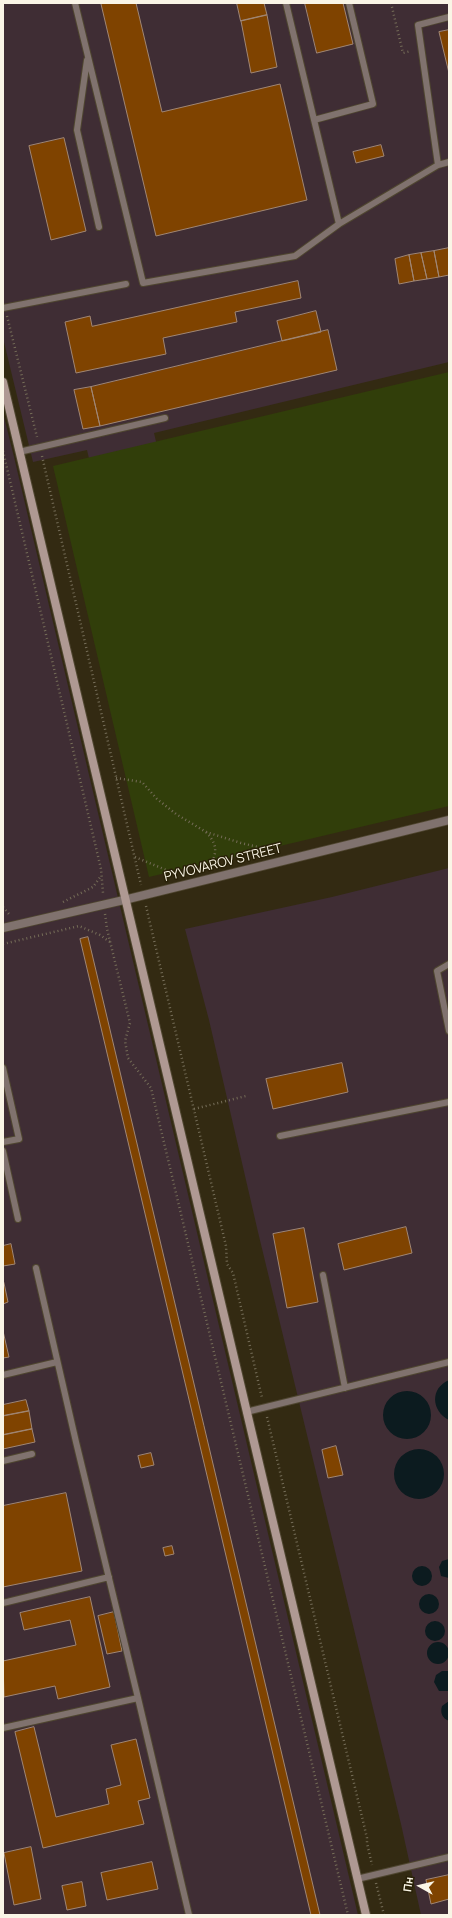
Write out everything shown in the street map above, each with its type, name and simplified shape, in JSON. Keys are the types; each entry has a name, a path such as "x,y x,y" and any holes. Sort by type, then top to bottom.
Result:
{"main road":[{"path":"3,382 124,900 366,1915"}],"street":[{"name":"PYVOVAROV STREET","path":"3,928 124,900 449,820"}],"lane":[{"path":"75,3 143,283 295,256 339,224 438,165 449,162"},
{"path":"286,3 339,224"},
{"path":"314,120 373,104 349,3"},
{"path":"438,165 418,25 449,17"},
{"path":"88,57 77,130 99,227"},
{"path":"3,308 126,284"},
{"path":"19,452 165,418"},
{"path":"449,964 436,971 449,1031"},
{"path":"3,1068 20,1139 3,1142"},
{"path":"280,1136 449,1102"},
{"path":"3,1151 18,1219"},
{"path":"36,1268 189,1915"},
{"path":"322,1275 345,1388"},
{"path":"3,1375 57,1362"},
{"path":"246,1412 449,1362"},
{"path":"3,1461 32,1454"},
{"path":"3,1603 109,1577"},
{"path":"3,1728 138,1698"},
{"path":"357,1879 449,1857"}],"path":[{"path":"392,3 402,53 422,49"},
{"path":"7,315 40,448 134,857 226,1246 227,1264 233,1273 264,1408 368,1838 367,1843 384,1915"},
{"path":"3,451 68,721 102,875 104,904 110,942 130,1023 125,1041 128,1058 151,1088 348,1915"},
{"path":"116,778 142,782 157,800 176,814 206,832 241,843 281,852 291,859"},
{"path":"206,832 214,840 215,848 215,856 206,880"},
{"path":"134,857 196,882"},
{"path":"62,902 93,887 102,875"},
{"path":"3,907 9,914"},
{"path":"3,915 16,913"},
{"path":"3,944 78,926 100,935 110,942"},
{"path":"194,1109 246,1096"}],"shaded area":[{"path":"3,3 449,3 449,362 154,433 170,501 103,517 87,450 33,462 3,338"},
{"path":"3,413 14,457 358,1915 3,1915"},
{"path":"449,868 449,1915 421,1915 401,1824 258,1232 209,1020 185,929 332,897"},
{"path":"449,1380 449,1420 439,1411 435,1400 438,1388"},
{"path":"402,1391 412,1391 424,1398 431,1410 431,1420 424,1432 412,1439 402,1439 394,1435 387,1428 383,1420 383,1410 387,1402 394,1395"},
{"path":"414,1449 424,1449 437,1456 444,1469 444,1479 437,1492 424,1499 414,1499 405,1495 398,1488 394,1479 394,1469 398,1460 405,1453"},
{"path":"449,1559 449,1578 441,1576 439,1567 442,1561"},
{"path":"418,1566 426,1566 432,1572 432,1580 426,1586 418,1586 412,1580 412,1572"},
{"path":"429,1594 436,1597 439,1604 436,1611 429,1614 422,1611 419,1604 422,1597"},
{"path":"435,1621 442,1624 445,1631 442,1638 435,1641 428,1638 425,1631 428,1624"},
{"path":"438,1642 446,1645 449,1653 446,1661 438,1664 430,1661 427,1653 430,1645"},
{"path":"442,1671 449,1671 449,1691 439,1691 434,1682 436,1675"},
{"path":"449,1701 449,1721 443,1717 441,1711 442,1706"}],"green space":[{"path":"449,372 449,806 149,877 53,466"}],"building":[{"path":"136,3 162,112 280,84 307,200 156,236 101,4"},
{"path":"237,3 264,3 267,15 241,21"},
{"path":"305,3 343,3 353,44 317,53"},
{"path":"267,15 277,67 251,73 241,21"},
{"path":"449,30 449,73 439,32"},
{"path":"64,138 86,231 51,240 29,146"},
{"path":"381,145 384,156 356,163 353,152"},
{"path":"449,248 449,275 439,277 434,251"},
{"path":"434,251 439,277 427,279 421,253"},
{"path":"421,253 427,279 414,281 409,255"},
{"path":"409,255 414,281 399,284 395,259"},
{"path":"298,281 301,298 235,312 237,322 163,338 166,354 76,373 65,322 90,316 92,326"},
{"path":"316,311 321,332 282,341 277,321"},
{"path":"328,330 337,370 100,426 91,387"},
{"path":"91,387 100,426 83,429 74,390"},
{"path":"88,937 320,1915 311,1915 80,939"},
{"path":"342,1063 348,1092 273,1109 266,1079"},
{"path":"406,1227 412,1253 344,1270 338,1244"},
{"path":"304,1228 318,1302 287,1308 273,1234"},
{"path":"11,1244 15,1264 3,1266 3,1246"},
{"path":"4,1283 8,1302 3,1304 3,1284"},
{"path":"3,1331 9,1357 3,1358"},
{"path":"26,1400 29,1411 3,1416 3,1405"},
{"path":"29,1411 32,1429 3,1435 3,1416"},
{"path":"32,1429 35,1442 3,1449 3,1435"},
{"path":"336,1446 343,1475 328,1478 322,1450"},
{"path":"151,1453 154,1465 141,1468 138,1456"},
{"path":"66,1493 82,1571 3,1587 3,1506"},
{"path":"172,1546 174,1554 165,1556 163,1548"},
{"path":"90,1597 110,1687 58,1699 55,1686 4,1697 3,1661 76,1645 70,1620 24,1630 20,1613"},
{"path":"114,1612 122,1651 107,1654 98,1616"},
{"path":"34,1727 56,1817 109,1804 106,1789 121,1785 111,1745 136,1739 150,1798 138,1801 144,1824 43,1848 15,1732"},
{"path":"31,1847 41,1899 14,1905 4,1853"},
{"path":"152,1862 158,1889 107,1900 101,1873"},
{"path":"449,1875 449,1899 431,1904 426,1880"},
{"path":"82,1882 86,1906 67,1910 62,1886"}]}
